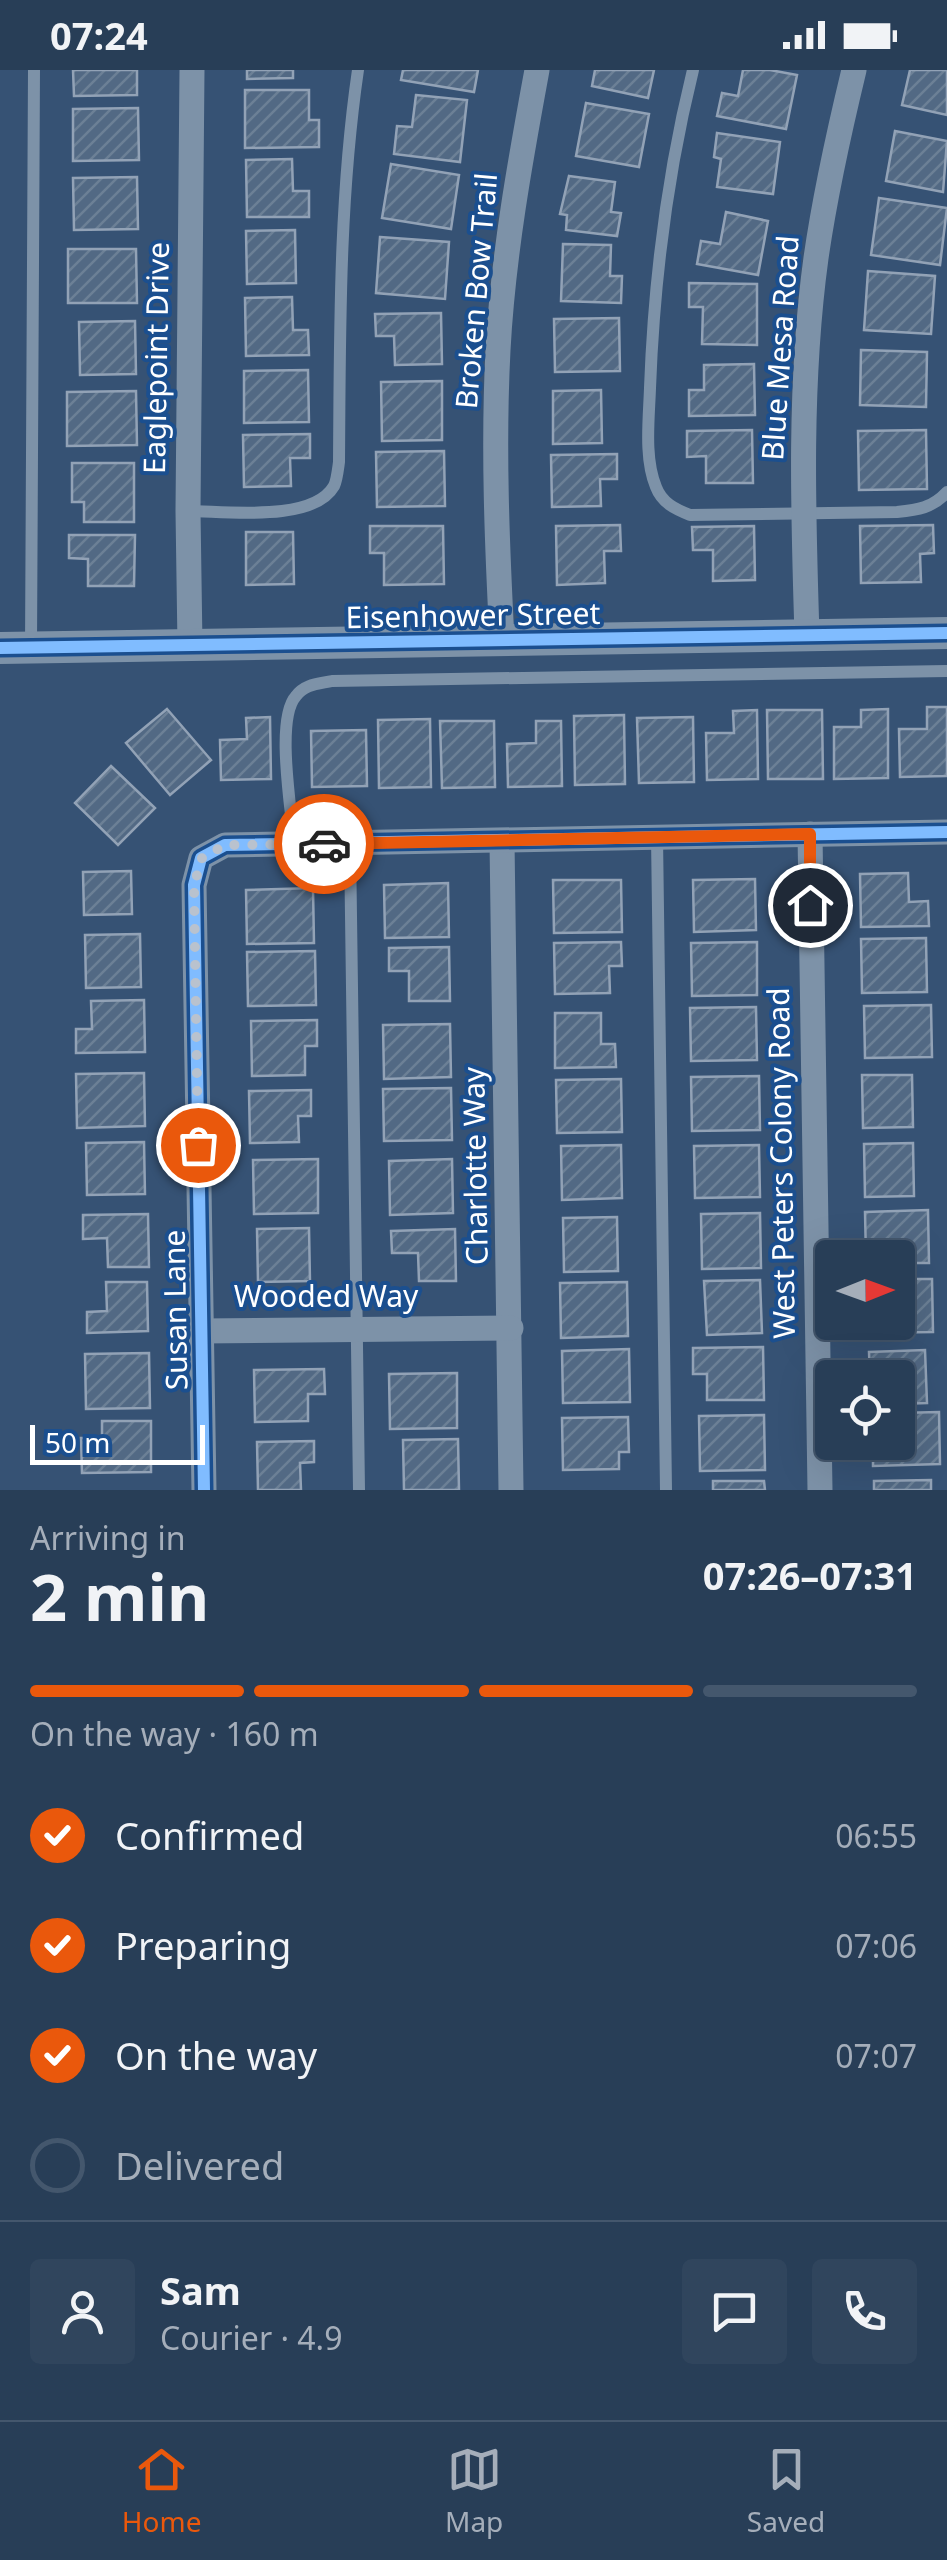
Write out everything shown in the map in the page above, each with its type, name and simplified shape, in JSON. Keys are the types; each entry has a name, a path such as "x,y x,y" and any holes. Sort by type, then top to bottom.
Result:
{"street":[{"name":"Eaglepoint Drive","path":"190,646 192,70"},
{"name":"Broken Bow Trail","path":"502,640 498,348 519,176 537,70"},
{"name":"Blue Mesa Road","path":"807,635 807,363 816,260 854,70"},
{"name":"Eisenhower Street","path":"13,648 947,633"},
{"name":"Susan Lane","path":"204,1490 194,885 202,858 225,845 947,832"},
{"name":"West Peters Colony Road","path":"810,834 820,1490"},
{"name":"Charlotte Way","path":"502,842 511,1490"},
{"name":"Wooded Way","path":"201,1330 511,1328"}],"lane":[{"path":"13,648 34,70"},
{"path":"188,511 293,511 316,504 334,486 339,462 345,192 358,70"},
{"path":"693,70 674,158 653,306 648,423 656,489 671,508 690,514 920,510 947,492"},
{"path":"294,844 286,729 288,709 296,695 308,686 332,681 947,671"},
{"path":"657,838 666,1490"},
{"path":"350,844 358,1490"}],"building":[{"path":"73,70 137,70 137,95 74,96"},
{"path":"247,70 293,70 293,78 247,79"},
{"path":"403,70 478,70 474,92 401,80"},
{"path":"595,70 654,70 648,98 592,86"},
{"path":"743,70 797,75 786,129 717,116 722,93 738,96"},
{"path":"910,70 947,70 947,115 902,105"},
{"path":"245,90 309,90 309,120 319,120 319,147 245,148"},
{"path":"416,95 467,100 460,162 394,154 397,126 412,127"},
{"path":"586,103 649,114 639,167 576,156"},
{"path":"138,108 139,160 73,161 73,109"},
{"path":"895,131 947,141 943,192 886,181"},
{"path":"717,133 780,142 773,194 717,187 721,159 714,157"},
{"path":"292,159 293,191 309,191 309,217 247,217 246,160"},
{"path":"391,164 459,175 451,229 382,218"},
{"path":"569,176 615,182 611,212 621,213 617,236 566,230 567,215 560,214"},
{"path":"137,177 138,229 74,230 73,178"},
{"path":"879,198 947,208 940,265 871,255"},
{"path":"726,212 768,221 758,275 697,264 701,241 720,244"},
{"path":"295,230 296,283 247,284 246,231"},
{"path":"380,237 449,242 445,299 376,293"},
{"path":"563,244 611,245 610,276 622,276 621,303 561,301"},
{"path":"68,249 136,249 137,303 68,303"},
{"path":"868,271 935,276 931,334 864,330"},
{"path":"689,283 757,284 757,345 702,344 703,307 689,307"},
{"path":"292,297 293,330 308,330 309,355 246,356 245,298"},
{"path":"441,313 442,364 395,365 394,336 376,336 375,314"},
{"path":"619,318 620,371 555,372 554,319"},
{"path":"135,321 136,374 80,375 79,322"},
{"path":"861,350 927,352 926,407 860,405"},
{"path":"754,364 755,415 689,416 689,390 704,390 704,365"},
{"path":"308,370 309,422 244,423 244,371"},
{"path":"442,381 442,440 382,441 381,382"},
{"path":"601,390 602,443 553,444 553,391"},
{"path":"136,391 137,445 67,446 67,392"},
{"path":"752,430 753,483 706,483 706,456 687,457 687,431"},
{"path":"926,430 927,489 859,490 858,431"},
{"path":"310,434 310,458 290,458 291,486 244,487 243,435"},
{"path":"444,451 445,506 377,507 376,452"},
{"path":"617,454 617,479 600,479 601,506 552,507 551,455"},
{"path":"72,463 134,463 134,522 84,522 84,502 72,502"},
{"path":"620,525 621,551 604,551 605,583 557,585 556,526"},
{"path":"933,525 934,553 920,554 921,582 861,583 860,526"},
{"path":"370,526 443,526 444,584 384,585 384,553 370,553"},
{"path":"754,526 755,580 713,581 713,550 693,550 692,527"},
{"path":"246,532 293,532 294,584 246,585"},
{"path":"69,535 135,535 134,586 88,586 88,559 69,558"},
{"path":"927,707 947,707 947,776 900,777 899,729 927,729"},
{"path":"167,709 211,760 170,795 126,743"},
{"path":"888,709 888,778 834,779 834,727 861,727 861,710"},
{"path":"757,710 758,779 707,780 706,733 734,733 733,711"},
{"path":"767,710 822,710 823,779 768,779"},
{"path":"624,715 625,784 575,785 574,716"},
{"path":"270,717 271,779 221,780 220,740 247,739 246,718"},
{"path":"693,717 694,782 639,783 637,718"},
{"path":"430,719 431,787 379,788 378,720"},
{"path":"440,721 494,721 495,787 442,788"},
{"path":"536,721 561,721 562,786 508,787 507,744 536,743"},
{"path":"366,730 367,786 312,787 311,731"},
{"path":"111,766 155,808 118,845 75,803"},
{"path":"131,871 132,914 84,915 83,872"},
{"path":"908,873 909,902 928,901 929,926 861,927 860,874"},
{"path":"755,879 756,930 694,932 693,880"},
{"path":"553,880 621,880 622,932 554,933"},
{"path":"448,883 449,937 385,938 384,885"},
{"path":"313,888 314,943 247,944 246,890"},
{"path":"140,934 141,987 86,988 85,935"},
{"path":"926,938 927,992 862,993 861,939"},
{"path":"621,942 622,966 609,966 610,993 555,994 554,943"},
{"path":"757,942 757,995 692,996 691,943"},
{"path":"449,947 450,1001 409,1001 409,971 389,971 389,948"},
{"path":"315,951 316,1005 248,1006 247,952"},
{"path":"144,1000 145,1052 76,1053 76,1029 92,1029 91,1001"},
{"path":"931,1005 932,1057 865,1058 864,1006"},
{"path":"756,1007 757,1060 691,1061 690,1008"},
{"path":"555,1013 601,1013 601,1044 615,1044 616,1067 555,1068"},
{"path":"317,1020 317,1046 305,1046 305,1075 252,1076 251,1021"},
{"path":"450,1024 451,1077 384,1079 383,1025"},
{"path":"144,1073 145,1126 77,1128 76,1074"},
{"path":"862,1075 912,1075 913,1127 863,1128"},
{"path":"759,1076 760,1130 692,1131 691,1077"},
{"path":"621,1079 622,1132 557,1133 556,1080"},
{"path":"451,1088 452,1140 384,1141 383,1089"},
{"path":"311,1090 311,1116 298,1116 299,1142 250,1143 249,1091"},
{"path":"144,1142 145,1194 87,1195 86,1143"},
{"path":"913,1143 914,1196 865,1197 864,1144"},
{"path":"621,1145 622,1198 562,1200 561,1146"},
{"path":"759,1145 760,1197 695,1198 694,1146"},
{"path":"318,1159 318,1213 254,1214 253,1160"},
{"path":"452,1159 453,1213 390,1215 389,1161"},
{"path":"928,1210 929,1263 915,1263 915,1240 866,1240 865,1212"},
{"path":"760,1213 761,1268 702,1269 701,1214"},
{"path":"148,1214 149,1267 108,1267 107,1238 83,1239 83,1215"},
{"path":"617,1217 618,1271 564,1272 563,1218"},
{"path":"309,1228 310,1281 258,1282 257,1229"},
{"path":"455,1229 456,1281 419,1281 418,1253 392,1253 391,1231"},
{"path":"915,1279 932,1279 933,1332 915,1332"},
{"path":"760,1280 762,1333 707,1335 704,1281"},
{"path":"106,1282 147,1282 148,1331 87,1333 87,1312 107,1311"},
{"path":"627,1282 628,1336 561,1338 560,1283"},
{"path":"763,1347 764,1400 707,1400 707,1374 693,1374 693,1348"},
{"path":"629,1349 630,1402 563,1403 562,1351"},
{"path":"925,1350 927,1403 915,1403 915,1360 869,1360 869,1352"},
{"path":"149,1353 150,1408 86,1409 85,1354"},
{"path":"324,1369 325,1394 308,1394 308,1421 255,1422 254,1370"},
{"path":"457,1373 457,1428 390,1429 389,1374"},
{"path":"939,1412 940,1464 873,1466 873,1460 915,1460 915,1413"},
{"path":"764,1415 765,1470 700,1471 699,1416"},
{"path":"628,1417 629,1452 619,1452 619,1469 563,1470 562,1418"},
{"path":"102,1421 151,1421 151,1472 82,1473 81,1438 102,1438"},
{"path":"458,1439 459,1490 404,1490 403,1440"},
{"path":"314,1441 314,1462 300,1463 301,1490 258,1490 257,1442"},
{"path":"931,1480 931,1490 874,1490 874,1481"},
{"path":"713,1481 764,1481 765,1490 713,1490"}],"cycle path":[{"path":"0,648 947,633"},
{"path":"204,1490 194,885 201,858 225,845 947,832"}],"way so far":[{"path":"198,1145 194,885 202,858 225,845 324,844"}],"route":[{"path":"324,844 810,834 810,905"}]}
